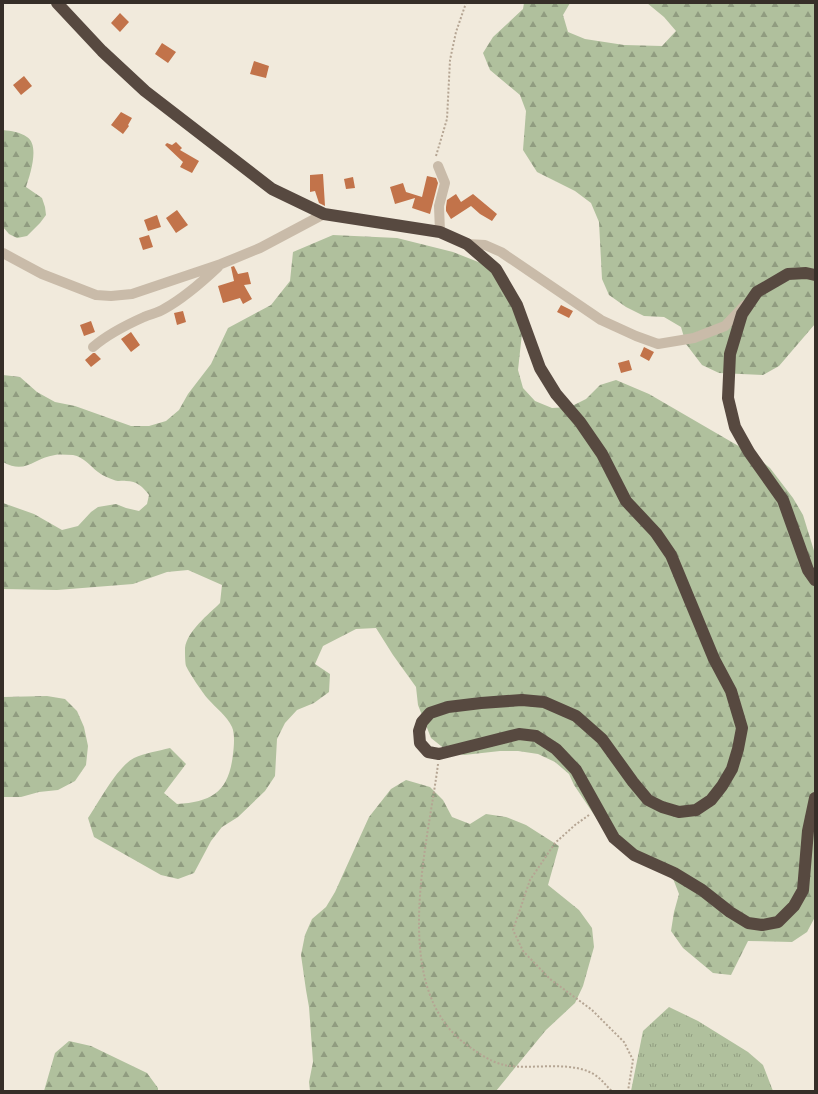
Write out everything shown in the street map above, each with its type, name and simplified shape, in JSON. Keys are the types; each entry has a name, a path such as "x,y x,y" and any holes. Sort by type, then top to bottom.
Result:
{"highway":[{"path":"57,3 102,51 145,91 272,189 324,214 440,232 467,244 496,269 517,305 540,368 556,394 580,422 602,454 626,501 656,534 671,555 714,659 731,691 742,728 732,769 722,786 711,800 696,810 679,812 662,807 648,800 602,739 576,716 544,702 522,700 481,703 448,707 430,713 422,722 419,731 420,743 428,752 439,754 519,734 536,736 556,749 576,770 614,838 634,855 674,873 702,890 730,912 748,923 762,925 778,922 794,906 803,890 808,831 815,798"},
{"path":"815,275 788,274 757,292 742,314 730,354 728,398 735,427 749,452 783,500 808,570 815,580"}],"street":[{"path":"438,166 445,183 439,206 440,232"},
{"path":"3,253 42,274 96,295 111,296 132,294 220,264 260,248 324,214"},
{"path":"467,244 485,244 501,252 601,320 658,344 694,338 725,326 757,292"},
{"path":"93,347 103,339 122,328 169,306 197,287 220,264"}],"path":[{"path":"438,166 436,156 447,119 450,60 456,32 466,3"},
{"path":"439,754 422,869 419,917 422,960 429,993 440,1016 459,1039 482,1056 504,1065 527,1067 560,1066 582,1069 598,1077 612,1091"},
{"path":"597,810 575,825 555,843 530,880 513,930 523,951 550,979 592,1010 624,1042 633,1060 628,1091"}],"green space":[{"path":"524,3 570,3 563,15 568,32 585,39 624,45 662,46 676,31 664,17 647,3 815,3 815,324 779,366 763,375 719,373 702,365 686,344 681,327 664,317 644,316 626,307 609,295 602,279 599,222 591,203 575,191 537,172 523,150 526,111 520,95 490,70 483,53 493,37 523,9"},
{"path":"3,130 21,134 31,141 33,146 33,160 26,187 42,198 45,207 46,215 40,223 27,236 17,238 9,234 3,227"},
{"path":"333,235 397,238 453,252 496,269 524,315 518,370 523,388 535,401 552,408 570,407 586,399 600,385 616,380 649,394 754,455 770,468 793,498 803,515 815,554 815,917 807,932 792,942 748,941 731,975 713,973 683,948 671,931 679,894 672,876 607,834 574,785 569,774 555,762 538,754 518,751 500,751 464,755 446,750 431,738 418,705 416,687 376,628 356,629 323,646 315,664 330,674 329,692 314,703 297,710 285,723 277,739 275,776 265,791 238,817 222,827 211,841 194,873 178,879 161,875 94,837 88,818 121,769 134,758 147,753 170,748 186,764 164,793 177,804 200,801 209,797 223,786 228,777 234,747 232,727 196,683 186,666 185,657 185,648 190,635 199,623 220,603 222,585 188,570 167,572 133,584 57,590 3,589 3,503 34,514 62,530 78,526 98,507 116,504 139,511 147,504 149,495 137,483 130,481 116,481 106,477 84,460 73,455 57,455 47,457 18,467 11,466 3,462 3,375 20,377 37,392 55,402 75,406 131,426 149,426 166,421 179,410 188,394 211,364 228,328 271,305 290,281 293,252"},
{"path":"47,696 65,699 77,711 84,727 88,746 86,765 75,781 58,790 39,792 21,797 3,797 3,697"},
{"path":"406,780 430,787 443,800 452,817 470,824 486,814 506,817 526,825 559,846 548,885 579,910 592,928 594,947 583,986 575,1003 546,1030 496,1091 310,1091 309,1082 313,1062 309,1007 301,955 305,935 312,919 326,907 335,892 369,817 391,789"},
{"path":"669,1007 698,1021 748,1052 763,1065 773,1091 631,1091 643,1031"},
{"path":"69,1041 91,1046 147,1073 158,1088 158,1091 44,1091 55,1053"}],"building":[{"path":"120,13 129,22 120,32 111,23"},
{"path":"162,43 176,52 168,63 155,54"},
{"path":"254,61 269,66 266,78 250,74"},
{"path":"24,76 32,86 21,95 13,85"},
{"path":"121,112 132,118 128,125 129,126 123,134 111,125"},
{"path":"176,142 182,148 180,150 199,161 192,173 180,167 183,162 165,145 167,143 172,145"},
{"path":"323,174 325,206 319,203 315,191 310,192 310,175"},
{"path":"427,176 436,178 438,183 430,214 412,208 415,198 395,204 390,187 403,183 406,192 422,197"},
{"path":"353,177 355,188 346,189 344,179"},
{"path":"456,194 461,202 473,194 497,214 492,221 480,214 471,206 451,219 446,211 447,200"},
{"path":"177,210 188,225 176,233 166,218"},
{"path":"157,215 161,227 148,231 144,220"},
{"path":"149,235 153,247 143,250 139,238"},
{"path":"234,266 238,274 248,272 251,284 244,285 252,299 243,304 240,298 223,303 218,286 234,281 231,267"},
{"path":"561,305 573,311 569,318 557,312"},
{"path":"183,311 186,322 177,325 174,313"},
{"path":"91,321 95,332 84,336 80,325"},
{"path":"131,332 140,345 131,352 121,339"},
{"path":"644,347 654,352 649,361 640,356"},
{"path":"93,353 101,359 91,367 85,360"},
{"path":"629,360 632,370 621,373 618,363"}]}
